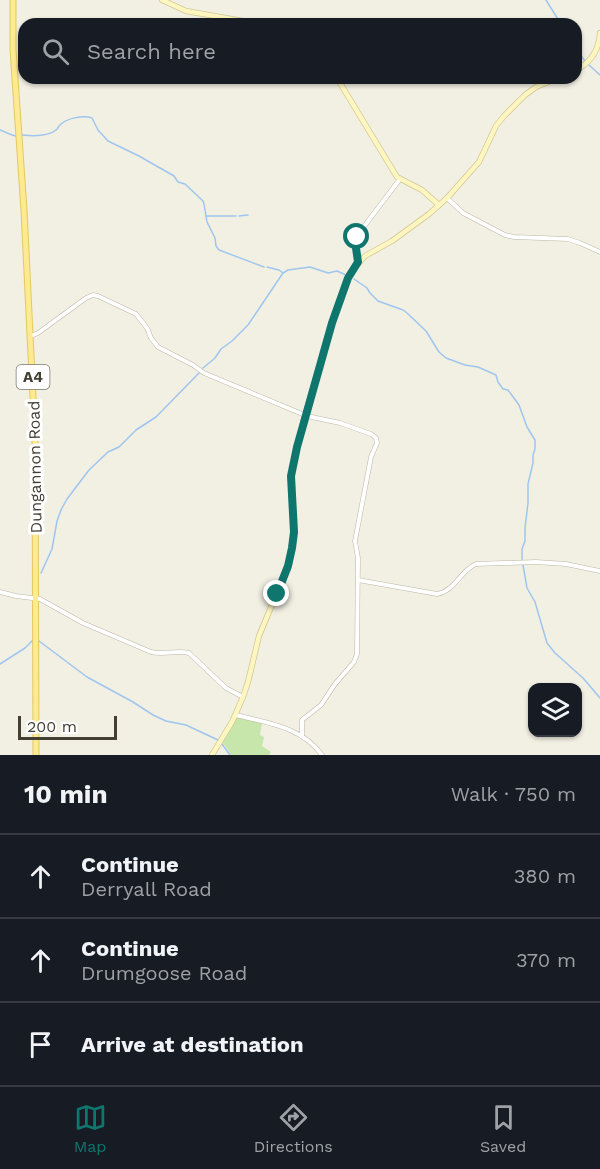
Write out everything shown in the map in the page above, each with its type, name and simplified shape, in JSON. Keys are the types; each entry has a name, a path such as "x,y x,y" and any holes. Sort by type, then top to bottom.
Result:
{"main road":[{"name":"Dungannon Road","path":"13,0 13,49 24,210 35,438 36,755"}],"street":[{"path":"162,0 186,11 226,18"},
{"path":"582,66 596,52 600,33"},
{"path":"341,84 386,161 400,179 422,190 439,205"},
{"path":"212,755 236,715 248,682 259,636 284,578 294,532 291,476 305,415 332,323 350,273 368,254 400,235 447,198 479,162 496,126 525,95 543,84"},
{"path":"358,262 356,248 359,232 400,179"},
{"path":"447,198 463,213 505,235 568,239 600,252"},
{"path":"31,336 86,298 93,295 98,296 136,314 147,328 154,343 165,352 213,377 305,415 373,434 377,439 371,457 355,541 358,558 357,654 354,662 321,705 302,720 302,736"},
{"path":"358,580 437,594 450,588 471,566 476,564 522,562 566,564 600,571"},
{"path":"0,592 45,601 83,623 151,652 191,654 226,688 243,697"},
{"path":"236,715 284,727 312,743 322,755"}],"green space":[{"path":"237,717 262,723 260,735 264,737 262,746 271,752 269,755 231,755 222,742"}],"waterway":[{"path":"546,0 557,18"},
{"path":"582,57 585,61"},
{"path":"589,65 600,75"},
{"path":"22,135 49,134 70,119 92,118 98,130 108,141 174,176 178,182 185,184 203,201 207,222 219,250 264,267"},
{"path":"0,130 16,136"},
{"path":"239,216 248,215"},
{"path":"207,216 236,216"},
{"path":"267,267 283,273 288,270 310,267 328,273 337,271 346,275"},
{"path":"203,368 248,325 283,273"},
{"path":"354,279 367,288 378,301 407,313 426,331 439,352 446,358 496,375 503,389 508,390 519,405 527,427 535,440 528,484 522,560"},
{"path":"41,573 52,549 61,510 89,470 108,452 119,447 136,430 156,417 199,373"},
{"path":"523,565 527,588 535,602 547,643 600,698"},
{"path":"0,664 33,640"},
{"path":"39,641 87,677 153,715 166,721 186,725 218,740"},
{"path":"222,744 230,755"}],"route":[{"path":"277,594 288,566 294,532 291,488 293,464 332,323 348,278 358,262 357,237"}]}
